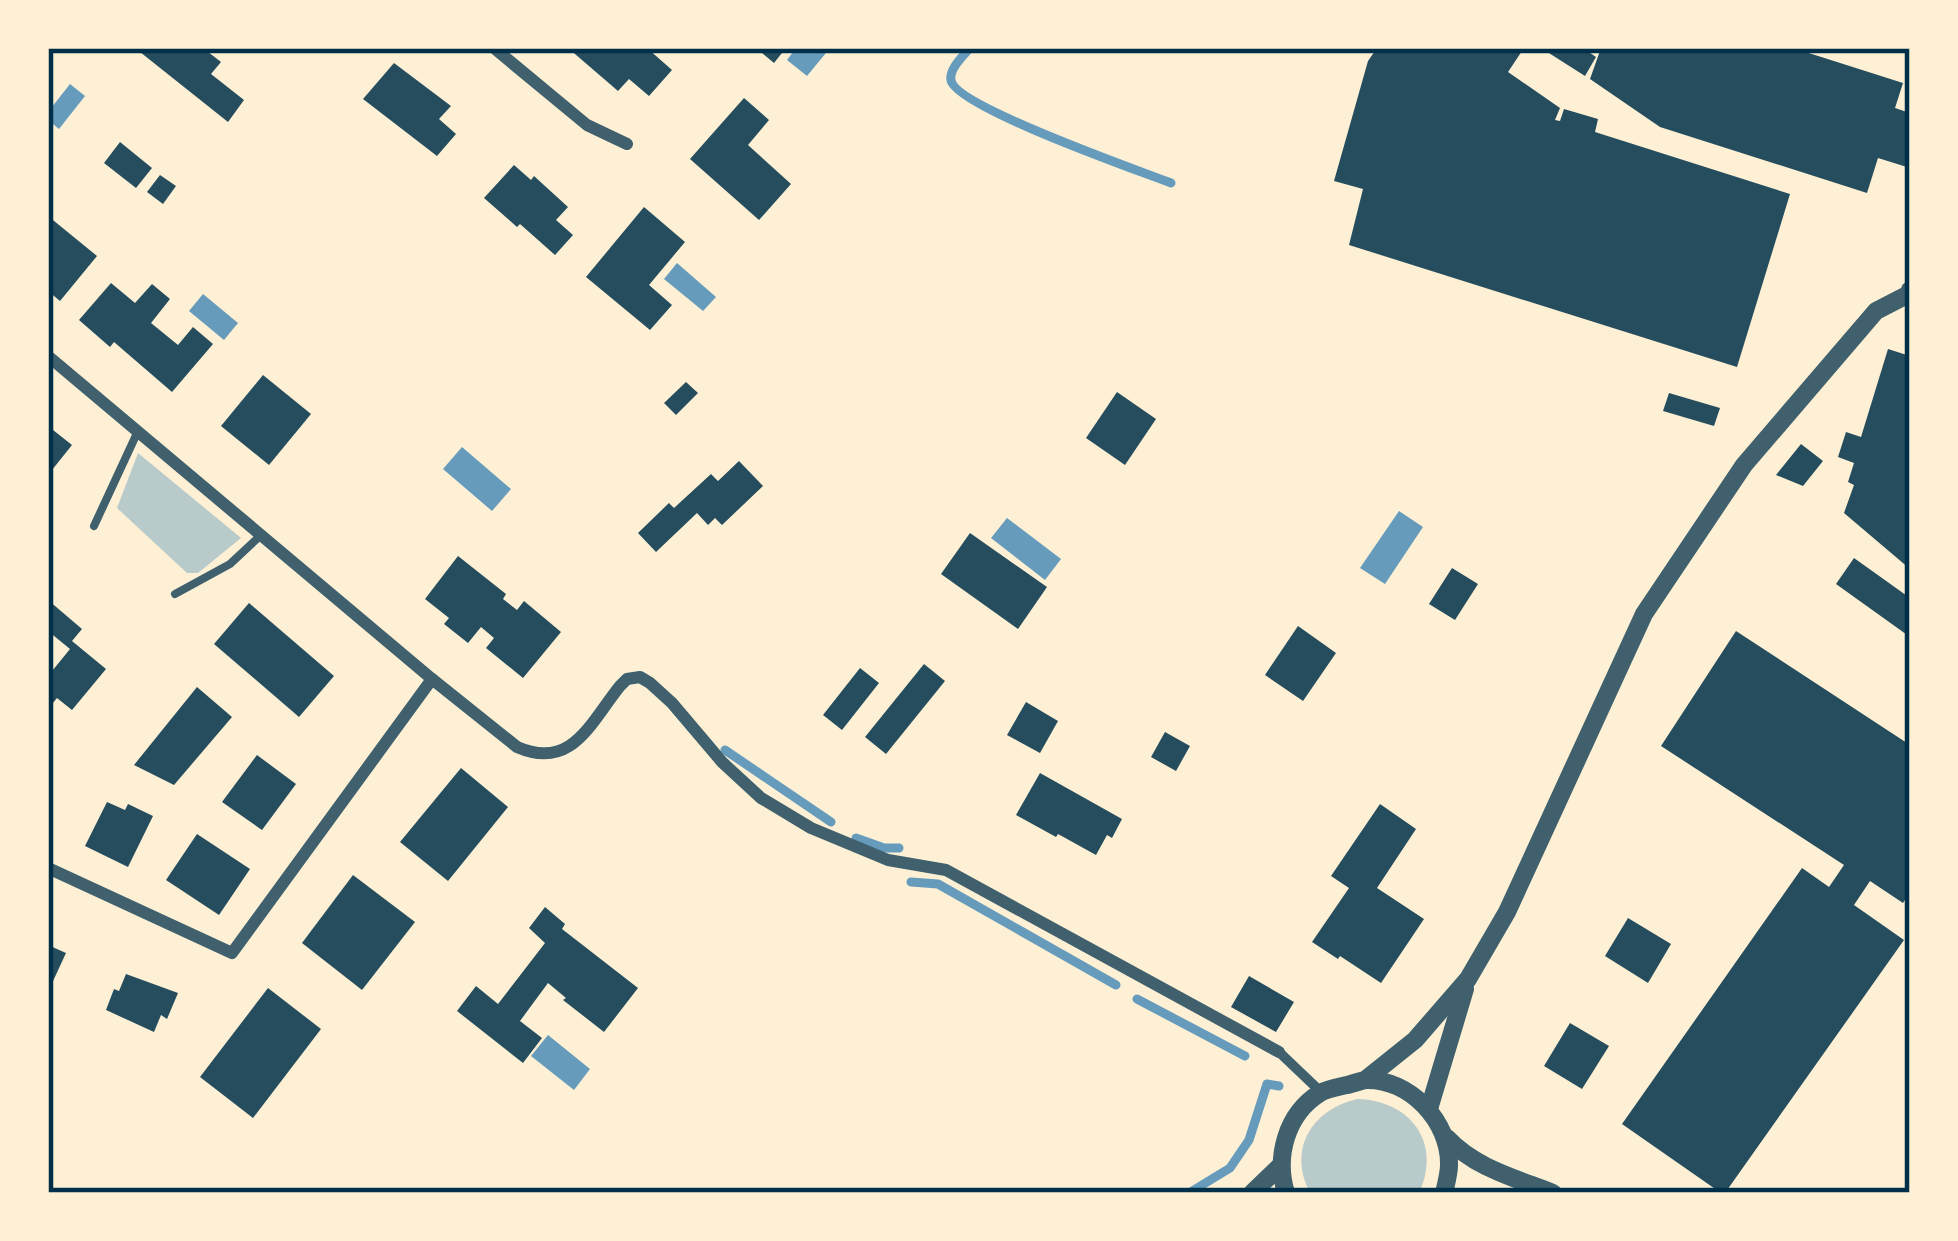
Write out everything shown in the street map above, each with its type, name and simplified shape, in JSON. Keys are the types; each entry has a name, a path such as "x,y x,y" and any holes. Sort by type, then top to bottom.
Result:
{"street":[{"path":"494,48 586,125 627,144"},
{"path":"1286,1193 1280,1166 1285,1137 1299,1112 1321,1092 1365,1080 1415,1040 1468,979 1507,912 1643,614 1744,466 1876,311 1910,293"},
{"path":"48,356 517,747 548,756 564,751 627,679 640,677 761,798 888,860 946,870 1279,1052 1321,1092"},
{"path":"48,868 232,953 432,679"},
{"path":"1429,1109 1468,979"},
{"path":"1365,1080 1410,1094 1429,1109 1462,1154 1553,1193"},
{"path":"1444,1135 1450,1163 1444,1193"},
{"path":"1252,1193 1280,1166"}],"lane":[{"path":"94,526 138,430"},
{"path":"175,594 230,564 262,534"}],"shaded area":[{"path":"138,453 241,538 198,573 187,573 117,508"},
{"path":"1358,1099 1393,1108 1417,1128 1427,1158 1419,1193 1310,1193 1301,1161 1308,1133 1328,1112"}],"water":[{"path":"796,48 830,48 807,76 787,60"},
{"path":"70,84 85,96 59,129 48,120 48,112"},
{"path":"677,263 716,297 703,311 664,279"},
{"path":"203,294 238,323 224,340 189,311"},
{"path":"462,447 511,489 492,511 443,469"},
{"path":"1399,511 1423,527 1385,584 1360,568"},
{"path":"1007,518 1061,559 1045,580 991,538"},
{"path":"548,1035 590,1069 574,1090 531,1056"}],"building":[{"path":"135,48 203,48 221,62 211,74 244,100 228,122"},
{"path":"568,48 647,48 672,70 649,96 629,79 618,91"},
{"path":"756,48 786,48 774,63"},
{"path":"1377,48 1524,48 1508,72 1560,108 1555,120 1560,121 1564,109 1598,119 1595,132 1790,194 1737,367 1349,245 1363,189 1334,181 1368,61"},
{"path":"1541,48 1583,48 1596,57 1585,76"},
{"path":"1601,48 1793,48 1903,83 1895,108 1910,113 1910,168 1878,158 1867,193 1660,127 1590,79"},
{"path":"394,63 451,106 439,119 456,134 437,156 363,99"},
{"path":"744,98 769,120 748,145 791,184 759,220 690,159"},
{"path":"120,142 152,168 136,188 104,163"},
{"path":"514,165 568,207 556,220 573,235 555,255 484,198"},
{"path":"160,175 176,186 163,204 147,192"},
{"path":"644,207 685,242 649,285 672,305 650,330 586,277"},
{"path":"48,216 97,256 60,301 48,291"},
{"path":"111,283 135,303 152,284 170,299 151,323 178,345 193,327 213,344 172,392 114,342 110,347 79,320"},
{"path":"1888,349 1910,356 1910,569 1844,513 1854,485 1848,482 1854,463 1838,457 1846,432 1861,437"},
{"path":"263,375 311,414 269,465 221,426"},
{"path":"686,382 698,393 676,415 664,403"},
{"path":"1117,392 1156,419 1125,465 1086,438"},
{"path":"1669,393 1720,408 1714,426 1663,411"},
{"path":"48,426 72,445 48,475"},
{"path":"1801,444 1823,461 1803,486 1776,475"},
{"path":"739,461 763,486 722,525 715,518 708,525 697,513 656,552 638,533 669,503 674,508 711,474 718,481"},
{"path":"970,533 1047,587 1018,629 941,574"},
{"path":"458,556 506,594 503,599 517,610 524,601 561,632 523,678 486,648 494,638 481,627 468,643 444,624 449,618 425,599"},
{"path":"1854,558 1910,598 1910,637 1836,584"},
{"path":"1452,568 1478,584 1455,620 1429,604"},
{"path":"48,600 82,629 72,641 106,669 72,710 57,698 48,709 48,676 70,649 48,631"},
{"path":"249,603 334,676 299,717 214,644"},
{"path":"1298,626 1336,653 1303,701 1265,675"},
{"path":"1736,631 1910,745 1910,892 1903,903 1870,881 1854,905 1904,940 1721,1193 1622,1124 1802,868 1829,887 1844,865 1661,746"},
{"path":"924,664 945,681 886,754 865,737"},
{"path":"860,668 879,683 842,730 823,715"},
{"path":"197,687 232,717 174,785 134,765"},
{"path":"1026,702 1058,721 1040,753 1007,735"},
{"path":"1165,732 1190,746 1176,771 1151,757"},
{"path":"257,755 296,784 262,830 222,802"},
{"path":"461,768 508,807 448,881 400,842"},
{"path":"1040,773 1122,819 1096,855 1016,815"},
{"path":"107,802 125,810 128,804 153,816 128,867 85,846"},
{"path":"1380,804 1416,829 1377,888 1424,919 1381,983 1312,942 1349,888 1331,876"},
{"path":"197,834 250,869 219,915 166,880"},
{"path":"353,875 415,922 362,990 302,943"},
{"path":"545,907 565,924 562,929 638,988 604,1032 548,983 520,1021 542,1038 523,1063 457,1011 476,986 498,1004 545,943 529,928"},
{"path":"1628,918 1671,944 1648,983 1605,956"},
{"path":"48,945 66,953 48,992"},
{"path":"126,974 178,993 167,1019 161,1015 154,1032 106,1010"},
{"path":"1249,976 1294,1002 1276,1032 1231,1007"},
{"path":"268,988 321,1029 253,1118 200,1077"},
{"path":"1570,1023 1609,1046 1582,1089 1544,1066"}],"waterway":[{"path":"970,48 951,76 960,91 1014,121 1171,183"},
{"path":"725,750 831,822"},
{"path":"856,838 899,848"},
{"path":"911,882 938,884 1116,985"},
{"path":"1137,999 1245,1056"},
{"path":"1189,1193 1230,1168 1249,1140 1267,1084 1279,1086"}]}
